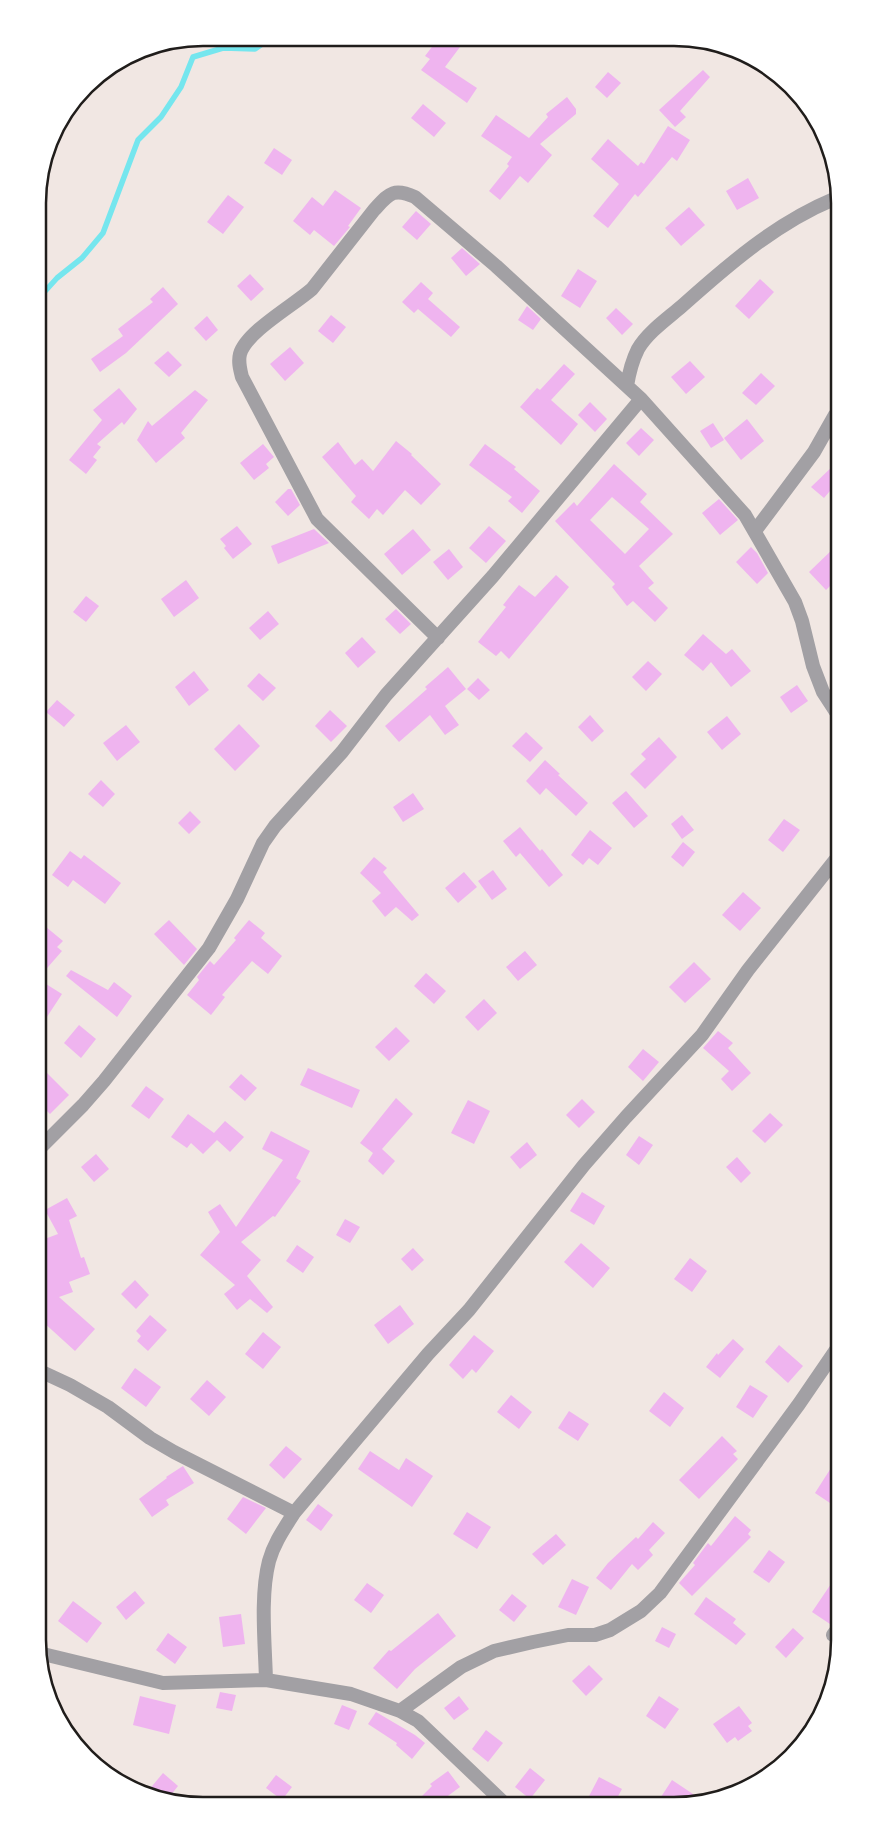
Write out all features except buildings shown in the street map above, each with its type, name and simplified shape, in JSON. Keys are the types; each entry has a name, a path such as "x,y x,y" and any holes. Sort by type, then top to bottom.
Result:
{"street":[{"path":"438,638 317,519 242,377 239,365 240,352 248,340 258,330 312,289 385,198 394,192 405,192 415,197 496,266 627,386 641,399 745,515 795,602 802,620 813,666 823,692 831,704"},
{"path":"627,386 631,366 639,348 651,334 732,261 791,220 811,208 831,200"},
{"path":"46,1142 104,1081 209,948 237,899 263,843 275,826 342,752 386,696 492,576 641,399"},
{"path":"755,531 814,452 831,422"},
{"path":"266,1680 265,1611 269,1561 278,1538 294,1514 428,1354 469,1310 584,1165 626,1116 702,1035 748,970 831,866"},
{"path":"400,1711 461,1667 494,1651 568,1635 595,1634 610,1630 641,1611 660,1593 799,1404 830,1358"},
{"path":"46,1374 108,1407 150,1438 174,1452 294,1514"},
{"path":"48,1655 164,1683 266,1680 351,1694 400,1711 418,1721 498,1797"}],"waterway":[{"path":"47,289 57,278 82,258 103,233 138,140 161,117 181,87 193,57 223,48 255,49 258,47"}]}
